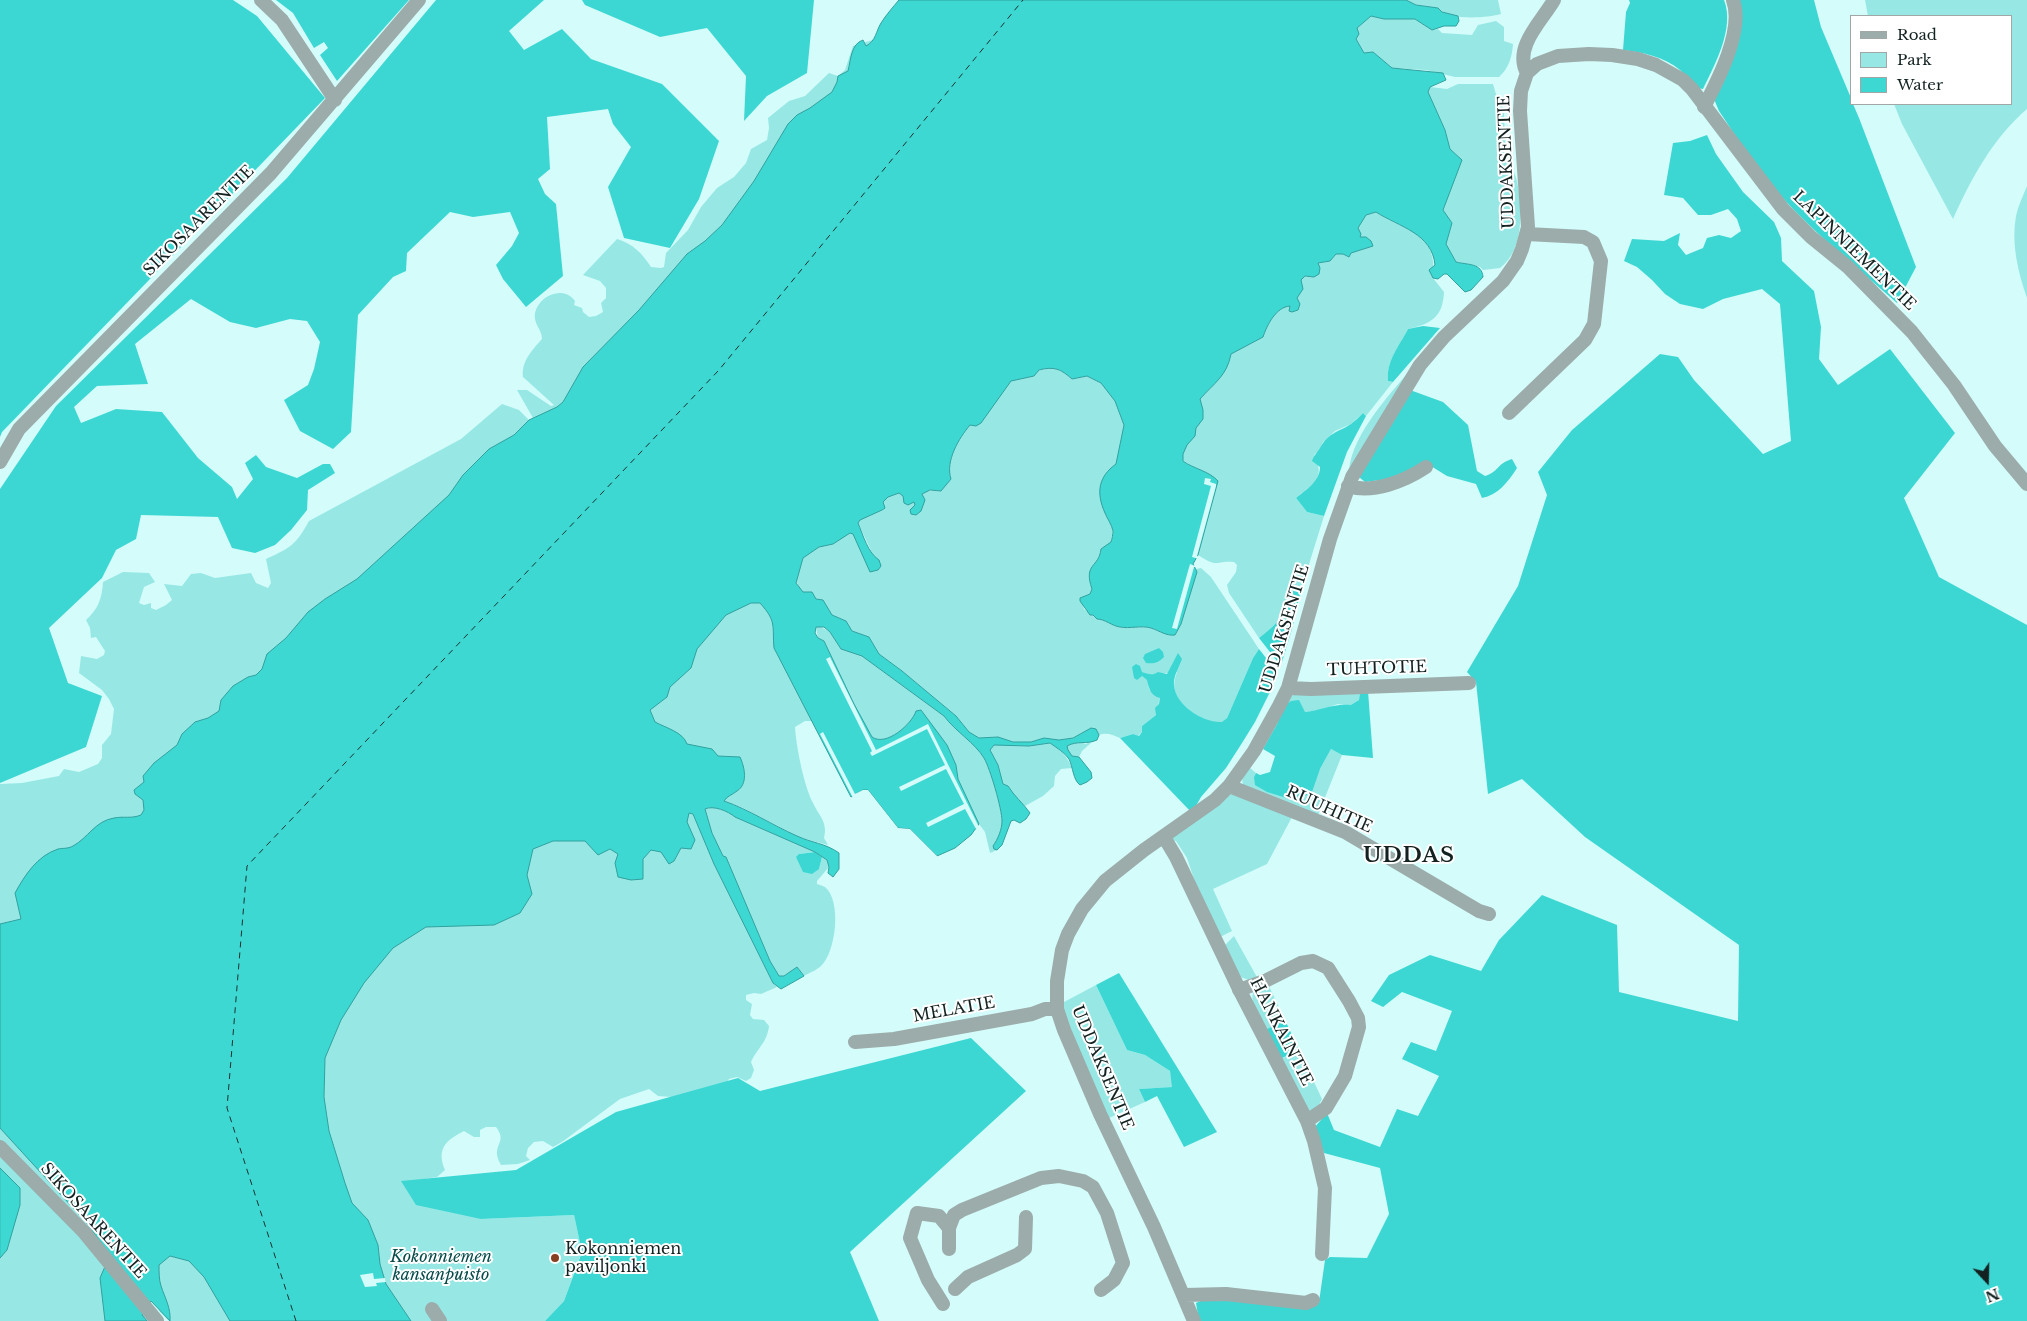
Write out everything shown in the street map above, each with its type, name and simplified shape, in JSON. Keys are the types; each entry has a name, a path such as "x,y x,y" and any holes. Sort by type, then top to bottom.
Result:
{"street":[{"path":"261,0 282,20 335,100"},
{"name":"SIKOSAARENTIE","path":"0,462 19,429 271,173 419,0"},
{"path":"1528,73 1524,66 1525,49 1533,31 1554,0"},
{"path":"1704,107 1730,46 1735,23 1733,0"},
{"name":"LAPINNIEMENTIE","path":"1528,73 1537,64 1546,59 1568,54 1605,55 1638,59 1656,65 1683,80 1692,89 1783,209 1811,237 1848,267 1912,332 1954,385 1995,446 2027,484"},
{"name":"UDDAKSENTIE","path":"1194,1321 1185,1296 1100,1114 1064,1030 1057,1009 1057,981 1062,950 1074,921 1105,881 1130,860 1215,800 1229,786 1266,730 1288,688 1330,539 1348,486 1420,365 1444,337 1510,272 1516,261 1527,234 1529,217 1520,111 1521,91 1528,73"},
{"path":"1509,413 1585,340 1596,319 1601,261 1593,242 1584,238 1527,234"},
{"path":"1348,486 1364,488 1388,485 1408,478 1426,467"},
{"name":"TUHTOTIE","path":"1288,688 1311,689 1469,683"},
{"name":"RUUHITIE","path":"1229,786 1345,832 1479,911 1489,914"},
{"name":"HANKAINTIE","path":"1164,837 1176,857 1239,990 1307,1121 1314,1141 1325,1188 1322,1254"},
{"path":"1239,990 1267,980 1301,963 1313,962 1328,968 1358,1018 1359,1027 1344,1076 1326,1108 1307,1121"},
{"name":"MELATIE","path":"855,1042 894,1039 1032,1014 1045,1009 1057,1009"},
{"name":"SIKOSAARENTIE","path":"0,1147 82,1231 153,1316"},
{"path":"949,1249 949,1228 954,1215 962,1210 1041,1178 1059,1176 1083,1181 1093,1187 1106,1213 1123,1263 1114,1280 1101,1290"},
{"path":"943,1304 928,1280 910,1238 917,1213 939,1216 949,1228"},
{"path":"956,1289 968,1277 1017,1255 1025,1248 1026,1217"},
{"path":"1185,1296 1213,1293 1306,1303 1313,1300"}],"green space":[{"path":"1406,0 1498,0 1501,14 1486,17 1459,17 1443,12 1438,8 1416,5"},
{"path":"1865,0 2027,0 2027,109 1993,146 1975,174 1953,219 1902,124 1894,105 2012,105 2012,15 1868,15"},
{"path":"1371,16 1384,19 1415,19 1432,30 1438,29 1442,33 1472,35 1478,25 1496,21 1504,27 1504,41 1513,44 1511,58 1508,66 1499,77 1455,77 1426,70 1392,68 1373,52 1364,53 1356,39 1359,34 1357,28"},
{"name":"Kokonniemen kansanpuisto","path":"882,37 497,872 610,778 693,814 714,864 773,983 777,987 761,994 746,995 746,1000 752,1004 750,1015 753,1019 764,1020 769,1026 764,1041 751,1062 754,1070 751,1078 746,1081 737,1077 729,1079 722,1089 672,1097 658,1096 649,1089 620,1099 553,1147 543,1141 534,1142 528,1148 526,1156 530,1160 518,1164 501,1165 497,1153 501,1137 496,1127 486,1127 480,1130 480,1137 474,1137 464,1131 452,1138 444,1146 442,1163 445,1170 437,1177 412,1181 481,1219 574,1215 582,1251 564,1301 545,1321 411,1321 386,1284 380,1264 243,1321 169,1321 160,1312 147,1289 151,1321 0,1321 0,784 22,783 59,776 64,769 79,772 98,764 102,758 102,745 111,734 114,709 102,690 79,673 81,656 97,659 104,655 105,651 96,637 91,638 90,628 86,620 99,603 103,582 123,572 149,573 155,582 144,587 139,603 144,605 151,603 151,608 156,610 172,600 164,584 182,586 191,574 201,573 215,578 251,573 256,583 268,588 271,583 266,559 292,545 309,521 461,439 502,404 519,410 529,420 533,418 517,390 527,390 551,406 554,405 523,377 525,361 542,339 535,317 537,307 541,301 552,294 565,294 570,296 575,301 574,305 582,308 583,312 589,317 603,312 601,303 606,298 606,288 600,281 583,275 617,239 637,250 651,267 664,267 666,253 688,230 701,207 717,188 734,177 746,163 751,149 767,140 768,118 789,101 805,96 829,73 838,76 845,70 853,46"},
{"path":"1458,84 1493,84 1498,101 1504,109 1507,155 1517,181 1520,203 1520,228 1514,250 1500,268 1483,270 1480,267 1456,262 1446,244 1452,223 1443,210 1459,157 1450,149 1445,130 1428,92 1430,87 1447,89"},
{"path":"2027,186 2027,298 2018,268 2014,237 2017,212"},
{"path":"1376,212 1418,235 1425,242 1431,251 1433,278 1444,292 1443,301 1438,313 1429,322 1408,329 1389,367 1388,381 1393,382 1366,416 1363,413 1351,424 1335,431 1323,442 1320,450 1314,455 1319,470 1316,480 1296,498 1307,512 1324,516 1301,590 1294,588 1288,605 1281,616 1259,638 1229,593 1227,585 1236,572 1237,565 1234,562 1214,563 1198,555 1218,481 1183,460 1071,269 1314,277 1318,263 1330,261 1336,254 1343,254 1348,257 1351,253 1372,246 1360,237 1358,228 1366,215"},
{"path":"1418,361 1349,471 1352,456 1366,427 1386,398"},
{"path":"1051,367 1065,373 1072,379 1087,376 1101,383 1115,400 1124,425 1111,543 1101,549 1092,572 1092,589 1090,594 1081,598 1084,609 1097,619 1102,619 1122,628 1135,626 1149,627 1160,632 1175,635 1181,624 1196,569 1201,568 1211,577 1259,649 1253,658 1227,718 1222,723 1209,721 1196,715 1179,701 1174,689 1177,672 1148,675 1142,672 1142,676 1148,680 1149,689 1160,698 1156,715 1142,726 1142,732 1138,736 1133,734 1120,738 1107,734 1099,735 1096,729 1091,728 1072,738 1059,740 1044,738 1031,742 1013,742 998,737 979,738 969,732 956,716 879,654 869,637 852,631 846,621 832,615 823,600 807,595 798,586 791,556 838,511 874,557 858,523 883,483 914,501 915,505 911,514 925,491 941,491 949,472 950,461 894,414"},
{"path":"742,598 769,605 813,721 805,721 795,727 801,766 810,796 824,823 824,838 828,845 798,837 743,808 723,801 646,713 688,650"},
{"path":"819,626 830,632 841,649 862,656 944,716 984,758 998,798 1001,815 1002,824 993,846 997,850 990,853 985,832 979,824 958,779 956,765 921,710 916,711 904,728 891,737 878,739 872,737 824,641 818,638 816,627"},
{"path":"1360,692 1359,700 1351,706 1338,704 1305,712 1284,706 1287,698 1293,695"},
{"path":"1079,741 1085,744 1092,742 1082,751 1079,757 1072,756 1067,750 1067,746"},
{"path":"1050,743 1063,754 1072,768 1061,769 1055,776 1054,786 1043,796 1025,806 1012,794 1008,786 1003,784 998,765 990,750 994,745 999,744 1029,746"},
{"path":"1331,749 1342,755 1318,815 1244,787 1243,776 1249,767 1256,773 1254,777 1320,769"},
{"path":"1231,794 1292,817 1267,864 1213,889 1232,931 1220,937 1197,888 1187,858 1176,841 1171,840 1173,835"},
{"path":"712,807 731,813 735,817 815,852 799,854 819,869 822,857 827,860 829,867 817,881 817,884 825,887 834,903 835,926 830,950 826,959 817,969 804,976 797,967 784,976 779,976 770,961 726,858 723,856 712,833 705,809"},
{"path":"1234,936 1258,979 1249,980 1240,977 1225,945"},
{"path":"1268,984 1285,1020 1265,1030 1252,997 1253,992"},
{"path":"1096,985 1127,1050 1145,1055 1170,1071 1173,1087 1139,1089 1145,1102 1109,1118 1081,1058 1064,1011 1064,1002"},
{"path":"1299,1050 1322,1099 1315,1113 1309,1114 1281,1059"}],"shaded area":[{"path":"0,0 233,0 257,16 325,98 2,432 0,437"},
{"path":"276,0 409,0 337,81 320,55 328,48 324,42 314,48 293,13"},
{"path":"436,0 544,0 509,31 524,50 562,29 591,59 662,84 719,141 699,199 670,248 624,238 608,187 631,147 613,124 608,109 547,117 550,169 538,179 545,194 556,204 563,276 526,307 503,279 496,265 512,246 519,233 510,212 473,217 450,212 407,253 406,271 393,277 358,315 351,432 333,449 300,431 284,400 308,385 314,369 320,342 307,321 290,319 256,328 230,322 191,299 135,344 148,384 97,386 74,407 81,423 116,409 162,412 198,458 232,487 237,499 253,479 245,463 256,455 266,467 297,478 323,464 330,464 335,473 308,490 307,510 291,530 275,545 255,553 232,548 218,517 141,515 136,539 116,550 102,578 49,628 68,683 102,696 86,747 0,783 0,489 56,406 287,178"},
{"path":"582,0 814,0 807,73 767,96 744,121 746,76 707,28 660,37 585,5"},
{"path":"1629,0 1724,0 1727,11 1725,34 1718,57 1703,89 1697,88 1674,65 1660,58 1623,50 1626,12 1630,3"},
{"path":"1739,0 1814,0 1821,27 1850,96 1850,105 1853,105 1859,118 1916,267 1897,303 1828,243 1779,194 1753,161 1719,111 1714,99 1731,64 1739,38 1741,13"},
{"path":"1707,135 1716,154 1743,192 1774,222 1781,238 1782,261 1814,291 1821,327 1819,359 1838,385 1890,349 1955,433 1904,498 1939,577 2027,625 2027,1321 1199,1321 1196,1303 1207,1298 1319,1302 1325,1260 1330,1257 1367,1258 1389,1214 1380,1168 1324,1153 1314,1128 1327,1113 1334,1130 1380,1147 1397,1109 1418,1116 1439,1076 1402,1059 1411,1042 1436,1051 1452,1011 1402,992 1383,1007 1371,1001 1389,975 1430,955 1481,971 1499,940 1542,895 1617,925 1619,992 1738,1021 1739,945 1585,837 1522,779 1488,794 1476,682 1467,672 1518,586 1547,495 1538,472 1572,430 1660,354 1678,357 1694,380 1763,454 1791,441 1780,304 1762,289 1723,299 1703,309 1680,304 1665,294 1637,267 1624,261 1632,239 1664,241 1680,233 1678,245 1686,255 1703,248 1707,238 1719,235 1731,238 1741,231 1737,219 1728,209 1711,215 1698,215 1683,198 1664,195 1673,143 1690,141"},
{"path":"1423,326 1440,328 1393,382 1388,381 1391,360 1408,329"},
{"path":"1410,390 1443,402 1468,425 1477,471 1485,476 1512,459 1517,468 1502,487 1493,494 1482,498 1476,484 1447,476 1426,463 1396,478 1365,482 1359,477"},
{"path":"1363,413 1366,416 1347,452 1324,516 1307,512 1296,498 1318,476 1320,467 1312,461 1314,457 1327,439 1351,424"},
{"path":"1294,588 1301,590 1282,662 1277,661 1259,638 1281,616 1288,605"},
{"path":"1159,648 1163,652 1164,657 1156,663 1146,663 1143,658 1145,654"},
{"path":"1259,649 1276,673 1270,692 1255,722 1226,768 1201,797 1192,813 1120,738 1133,734 1139,736 1142,732 1142,726 1156,715 1155,708 1159,704 1160,698 1154,696 1151,692 1147,680 1142,676 1137,680 1134,678 1132,667 1136,664 1140,666 1142,672 1167,674 1178,653 1182,659 1175,675 1174,685 1179,699 1199,716 1215,722 1222,722 1227,718 1253,658"},
{"path":"1368,691 1373,758 1342,755 1331,749 1320,769 1312,792 1296,801 1267,792 1255,785 1254,777 1256,773 1260,775 1270,772 1275,756 1263,749 1277,724 1284,706 1291,701 1299,700 1305,712 1333,706 1351,705 1359,700 1360,692"},
{"path":"815,852 822,857 819,869 812,874 803,872 796,857 799,854"},
{"path":"1119,973 1217,1132 1184,1147 1157,1096 1145,1102 1139,1089 1172,1087 1170,1071 1145,1055 1127,1050 1096,985"},
{"path":"1285,1020 1299,1050 1280,1059 1265,1030"},
{"path":"971,1038 1026,1091 850,1252 879,1321 545,1321 564,1301 582,1252 574,1215 481,1219 416,1205 401,1181 516,1170 616,1112 738,1078 760,1091"}],"water":[{"path":"899,0 1406,0 1416,5 1438,8 1442,12 1458,16 1459,21 1456,26 1444,26 1432,30 1415,19 1384,19 1371,16 1357,28 1359,34 1356,39 1364,53 1373,52 1392,68 1443,73 1446,80 1430,87 1428,92 1445,130 1450,149 1462,160 1443,210 1452,223 1446,244 1456,262 1477,267 1482,272 1483,277 1471,290 1465,292 1447,274 1438,279 1433,278 1429,270 1435,265 1433,254 1421,238 1376,212 1366,215 1358,228 1361,234 1360,237 1366,237 1373,246 1351,253 1349,257 1343,254 1336,254 1330,261 1318,263 1320,268 1319,274 1314,277 1305,276 1301,280 1303,289 1297,298 1300,304 1298,310 1289,311 1290,306 1280,310 1270,322 1263,337 1231,354 1223,374 1200,399 1203,419 1196,428 1195,436 1187,445 1183,454 1183,461 1218,481 1198,555 1193,564 1197,572 1181,624 1175,635 1166,634 1147,627 1117,626 1097,619 1090,615 1080,601 1080,598 1090,594 1092,589 1090,570 1100,555 1101,549 1111,542 1113,531 1102,506 1100,486 1105,474 1116,464 1124,425 1115,401 1101,383 1087,376 1072,379 1053,368 1039,370 1034,376 1011,381 981,423 976,426 970,425 962,436 951,457 951,479 941,491 930,490 922,494 925,500 921,511 916,515 911,514 910,510 915,505 914,502 908,505 904,503 903,496 899,493 888,497 883,502 885,508 860,520 858,523 866,543 879,560 881,566 878,570 870,572 853,534 850,533 833,544 819,547 803,558 796,583 803,592 812,592 816,599 823,600 832,615 846,621 852,631 869,637 879,654 956,716 969,732 979,738 998,737 1013,742 1031,742 1044,738 1059,740 1073,738 1091,728 1096,729 1099,735 1097,740 1067,746 1072,756 1079,757 1091,772 1092,778 1080,785 1074,777 1069,759 1050,743 1029,746 994,745 990,750 998,765 1003,784 1008,786 1030,813 1020,823 1014,820 1011,821 1002,845 997,850 994,849 993,846 998,837 1002,821 992,779 984,758 980,753 944,716 862,656 841,649 830,632 824,627 816,627 815,633 818,638 824,641 872,737 884,739 891,737 904,728 916,711 921,710 947,745 956,765 958,779 979,824 971,835 955,848 937,856 910,829 898,828 868,790 863,790 851,797 774,648 771,620 760,603 751,603 726,615 697,649 691,668 670,687 667,697 650,710 655,722 678,733 687,744 712,749 718,756 740,757 744,771 743,784 724,801 797,836 829,847 839,853 839,869 833,877 828,873 827,860 815,852 725,811 716,808 705,809 712,833 723,856 726,857 770,961 779,976 784,976 797,967 804,976 781,989 773,983 714,864 693,814 689,813 687,822 695,840 691,849 681,848 674,861 669,864 661,852 651,850 643,859 643,879 631,880 618,877 615,863 618,854 610,849 598,855 585,841 553,841 533,849 527,875 532,894 520,913 494,925 426,927 393,948 364,983 341,1020 325,1058 324,1097 329,1131 345,1183 352,1203 368,1220 378,1245 380,1264 386,1284 411,1321 230,1321 204,1277 189,1261 170,1256 159,1265 160,1281 169,1307 170,1321 151,1301 142,1315 147,1321 105,1321 100,1278 110,1255 85,1221 0,1128 0,924 21,919 15,893 19,886 32,867 44,856 58,849 73,846 107,820 141,815 144,810 143,800 135,794 134,790 144,782 143,776 154,763 177,745 182,734 195,722 208,718 219,711 221,700 233,686 248,677 256,675 262,669 267,654 286,638 308,612 357,579 449,495 463,475 489,449 514,435 529,420 557,407 563,402 583,367 639,310 687,254 722,225 754,181 788,124 797,115 832,92 838,76 848,71 856,45 863,40 866,46 874,39 879,26"},
{"path":"0,1168 20,1188 20,1205 7,1250 0,1258"}],"pier":[{"path":"1205,478 1211,479 1210,482 1216,484 1216,486 1197,556 1200,557 1199,559 1192,557 1211,486 1204,484"},
{"path":"1190,564 1198,567 1194,567 1177,629 1172,628"},
{"path":"830,657 876,750 928,724 979,827 976,829 965,809 928,827 926,823 964,804 946,769 901,791 899,787 945,765 927,729 872,756 870,753 872,751 826,659"},
{"path":"823,732 855,794 868,790 898,828 910,829 939,858 936,858 909,831 897,830 866,793 853,798 820,734"},
{"path":"373,1273 374,1279 385,1278 386,1282 376,1283 377,1286 365,1287 360,1275"}],"ferry route":[{"path":"296,1321 227,1108 247,866 719,370 1023,0"}],"place":[{"name":"Kokonniemen paviljonki","path":"555,1258"}],"district":[{"name":"UDDAS","path":"1409,856"}]}
